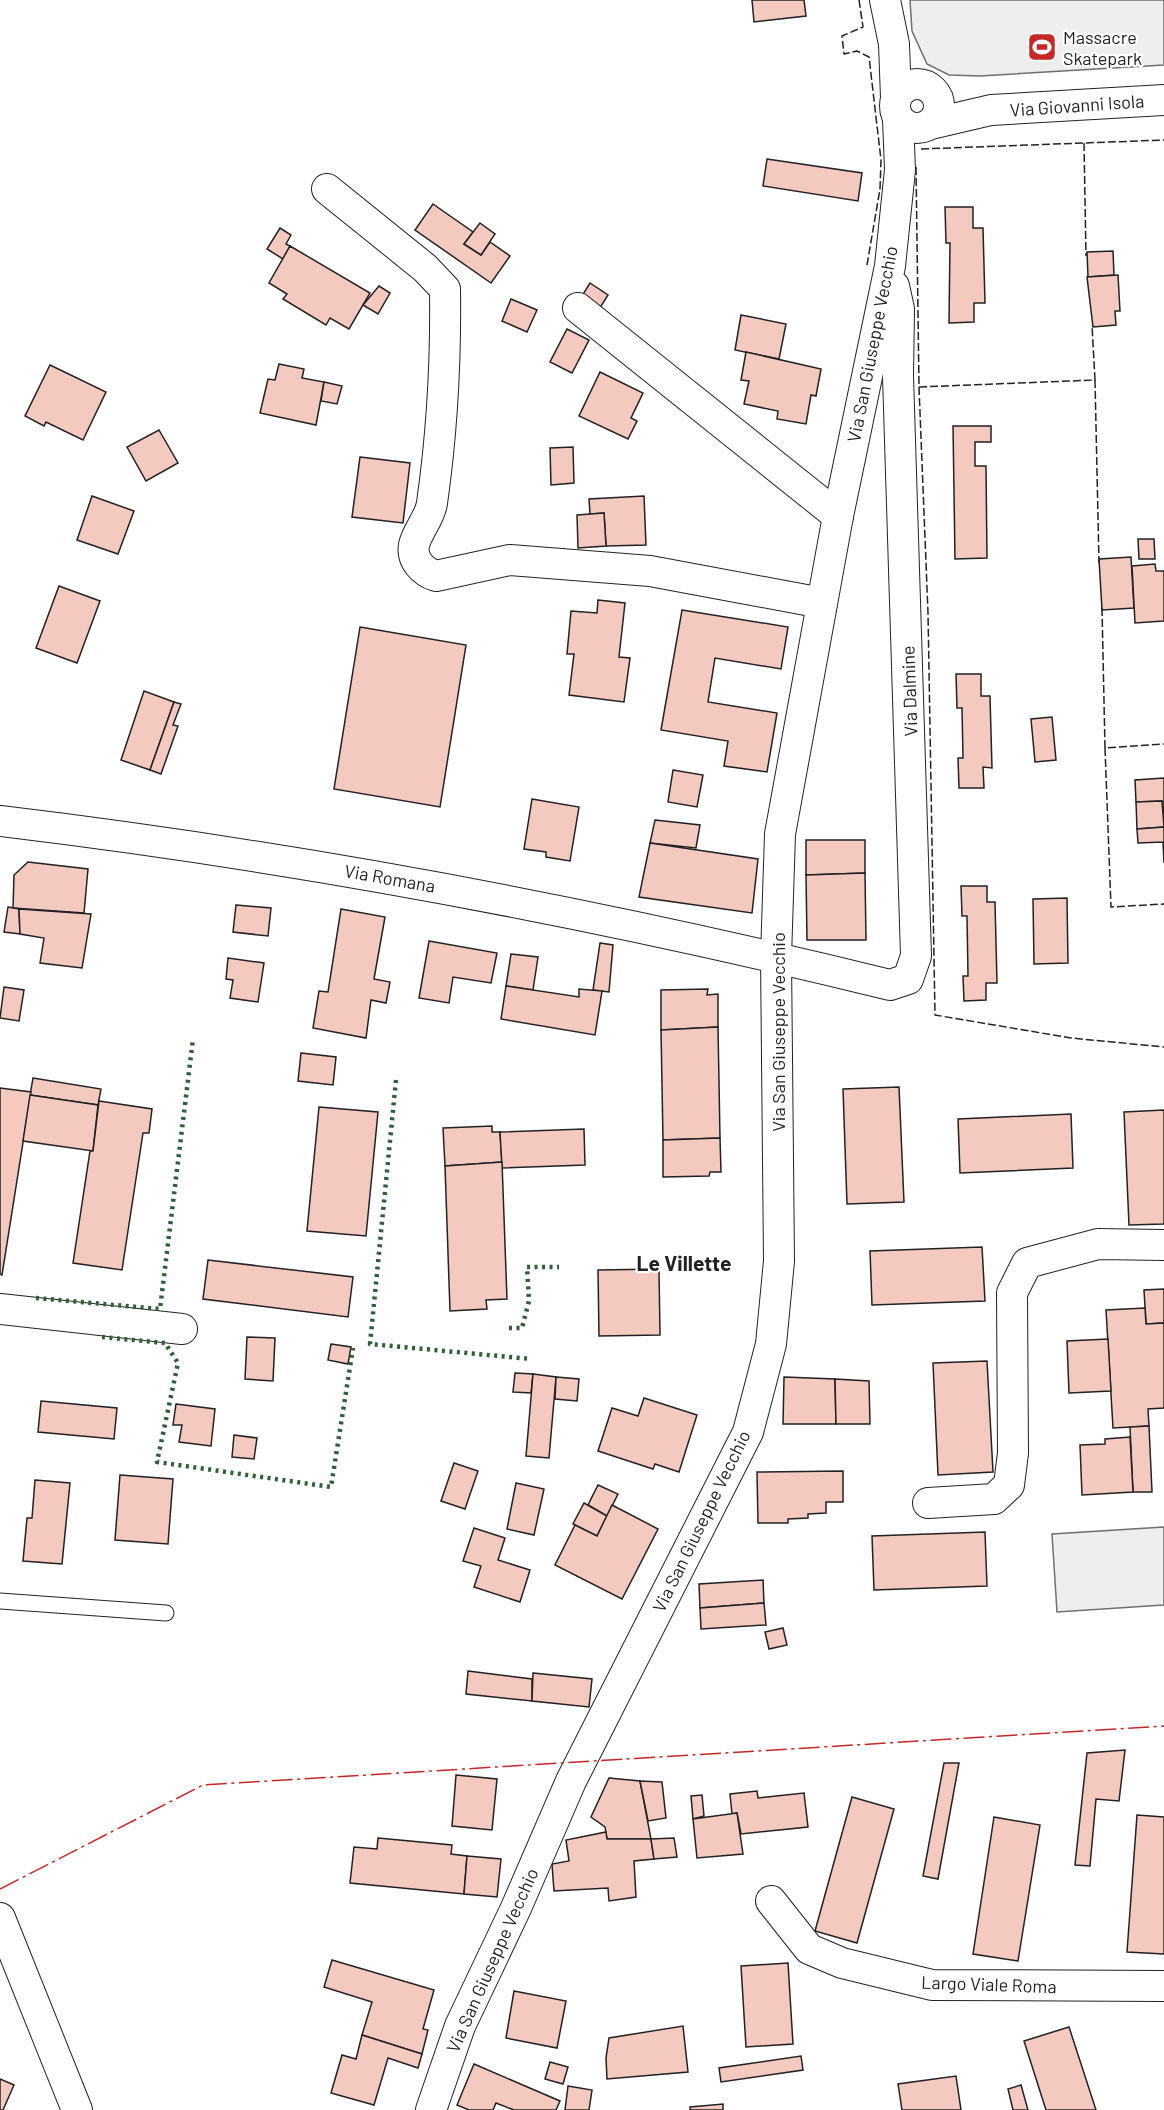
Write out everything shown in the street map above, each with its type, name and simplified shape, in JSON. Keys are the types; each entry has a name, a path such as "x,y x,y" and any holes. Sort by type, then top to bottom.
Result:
{"street":[{"path":"885,0 894,44 918,109"},
{"name":"Via Giovanni Isola","path":"918,109 991,110 1164,99"},
{"name":"Via San Giuseppe Vecchio","path":"431,2110 460,2026 516,1908 571,1781 747,1432 771,1344 779,1261 776,957 780,834 838,516 890,266 900,170 918,109"},
{"path":"327,189 425,268 445,289 446,351 432,507 414,546 417,562 427,573 435,576 510,560 650,571 822,603"},
{"name":"Via Dalmine","path":"776,957 890,985 908,979 916,956 898,376 899,309 890,266"},
{"path":"578,308 838,516"},
{"name":"Via Romana","path":"0,820 166,841 413,881 776,957"},
{"path":"928,1503 994,1499 1009,1485 1013,1453 1012,1293 1027,1263 1098,1244 1164,1245"},
{"path":"0,1310 182,1329"},
{"name":"Largo Viale Roma","path":"771,1901 809,1949 842,1963 932,1985 1164,1986"},
{"path":"0,1918 77,2110"}],"lane":[{"path":"0,1601 166,1613"}],"shaded area":[{"name":"Massacre Skatepark","path":"910,0 1164,0 1164,65 980,76 949,75 927,64 912,31"},
{"path":"1164,1527 1164,1605 1057,1612 1052,1534"}],"building":[{"path":"752,0 804,0 806,16 754,22"},
{"path":"767,159 862,173 858,201 763,186"},
{"path":"433,204 473,232 464,244 481,255 490,242 510,256 491,283 415,230"},
{"path":"945,207 973,207 973,228 983,228 985,303 974,303 974,322 949,323 950,243 946,243"},
{"path":"480,223 495,234 481,255 464,244"},
{"path":"280,228 291,235 286,244 290,246 283,259 267,249"},
{"path":"290,246 370,293 349,329 330,318 326,325 283,299 287,294 269,283"},
{"path":"1113,251 1114,275 1088,277 1087,252"},
{"path":"1118,275 1120,311 1115,311 1116,325 1093,327 1087,277"},
{"path":"590,283 608,295 595,316 577,304"},
{"path":"379,286 390,293 378,314 363,305"},
{"path":"511,299 537,310 527,332 502,321"},
{"path":"741,315 786,324 779,359 735,350"},
{"path":"567,329 589,340 572,373 550,362"},
{"path":"746,352 821,369 816,396 811,395 806,424 777,419 778,411 744,404 749,381 741,380"},
{"path":"279,364 304,369 302,378 324,382 316,425 260,413 268,379 275,380"},
{"path":"50,365 106,392 83,440 46,422 44,426 25,416"},
{"path":"600,372 643,393 631,418 637,421 628,439 579,416"},
{"path":"324,382 342,386 337,404 321,401"},
{"path":"953,426 991,426 991,442 975,442 975,466 986,466 987,558 955,559"},
{"path":"159,430 178,463 146,481 127,447"},
{"path":"573,447 574,483 551,485 550,448"},
{"path":"360,457 410,463 403,523 352,517"},
{"path":"92,496 134,511 118,554 77,540"},
{"path":"644,496 646,545 606,546 604,513 590,514 589,499"},
{"path":"604,513 606,546 578,548 577,515"},
{"path":"1138,539 1154,539 1155,559 1139,559"},
{"path":"1131,557 1134,608 1102,610 1099,559"},
{"path":"1155,564 1156,571 1164,571 1164,621 1135,623 1132,566"},
{"path":"59,586 100,601 77,663 36,648"},
{"path":"598,600 625,603 619,657 630,658 624,702 569,695 574,654 567,654 571,611 597,613"},
{"path":"682,610 788,627 781,669 715,658 708,702 777,713 767,772 724,766 728,741 661,730"},
{"path":"360,627 466,645 440,807 334,789"},
{"path":"956,674 981,674 981,696 990,696 992,768 983,767 984,788 959,788 958,758 963,758 962,708 957,708"},
{"path":"144,691 174,702 150,770 121,760"},
{"path":"174,702 181,704 173,725 178,726 161,774 150,770"},
{"path":"1052,717 1056,760 1035,762 1031,719"},
{"path":"673,770 703,775 697,807 668,802"},
{"path":"1164,778 1164,825 1162,801 1136,802 1135,780"},
{"path":"532,799 579,807 570,861 546,857 546,852 524,849"},
{"path":"1162,801 1164,827 1137,829 1136,802"},
{"path":"655,820 700,825 696,848 650,843"},
{"path":"1164,827 1164,863 1163,842 1138,843 1137,829"},
{"path":"806,840 865,840 865,873 806,875"},
{"path":"650,843 758,859 752,913 639,897"},
{"path":"28,862 88,869 84,913 13,908 14,875"},
{"path":"865,873 866,940 807,940 806,875"},
{"path":"961,886 987,886 987,902 995,902 997,983 986,983 986,1000 964,1001 963,976 968,976 967,916 962,916"},
{"path":"1067,898 1068,963 1034,964 1033,899"},
{"path":"236,905 271,908 268,936 233,932"},
{"path":"8,907 19,909 20,934 4,932"},
{"path":"19,909 91,914 82,968 40,963 44,938 20,934"},
{"path":"341,909 385,917 374,979 390,982 386,1003 371,1000 366,1038 313,1028 319,991 328,992"},
{"path":"429,941 497,953 491,983 453,977 449,1003 419,998"},
{"path":"600,943 613,945 609,992 593,990"},
{"path":"511,954 538,957 533,990 506,986"},
{"path":"228,958 264,963 258,1002 230,998 233,980 226,979"},
{"path":"506,986 579,997 579,989 602,991 595,1035 501,1019"},
{"path":"4,987 24,990 19,1021 0,1018"},
{"path":"708,989 707,995 718,994 718,1027 661,1030 661,990"},
{"path":"718,1027 720,1138 663,1140 661,1030"},
{"path":"301,1053 336,1057 333,1085 298,1081"},
{"path":"33,1078 101,1089 98,1105 30,1095"},
{"path":"899,1087 904,1202 847,1204 843,1089"},
{"path":"0,1088 31,1092 2,1275 0,1274"},
{"path":"30,1095 98,1105 93,1151 23,1141"},
{"path":"99,1101 152,1109 149,1133 143,1133 122,1270 73,1263 90,1151 93,1151"},
{"path":"319,1107 378,1112 366,1236 307,1231"},
{"path":"1164,1110 1164,1224 1129,1225 1124,1112"},
{"path":"1071,1114 1073,1168 960,1173 958,1119"},
{"path":"492,1126 492,1132 500,1132 502,1162 445,1166 443,1128"},
{"path":"584,1129 585,1165 502,1168 500,1132"},
{"path":"720,1138 721,1172 710,1172 709,1176 663,1177 663,1140"},
{"path":"502,1162 507,1299 486,1300 487,1309 450,1311 445,1166"},
{"path":"982,1247 985,1301 872,1305 870,1251"},
{"path":"208,1260 353,1277 348,1317 203,1299"},
{"path":"659,1269 660,1335 599,1336 598,1270"},
{"path":"1164,1289 1164,1323 1146,1324 1144,1290"},
{"path":"1145,1308 1146,1324 1164,1323 1164,1408 1148,1409 1149,1426 1113,1428 1106,1310"},
{"path":"247,1337 275,1338 273,1381 245,1379"},
{"path":"1108,1339 1111,1391 1069,1393 1067,1341"},
{"path":"331,1344 351,1347 348,1364 328,1360"},
{"path":"987,1361 993,1472 938,1475 933,1363"},
{"path":"515,1373 533,1374 531,1393 513,1392"},
{"path":"533,1374 556,1377 549,1458 526,1456"},
{"path":"556,1377 579,1379 577,1401 555,1399"},
{"path":"784,1377 835,1379 836,1424 783,1424"},
{"path":"835,1379 869,1381 870,1424 836,1424"},
{"path":"644,1398 697,1415 679,1472 655,1464 653,1469 598,1451 612,1408 638,1416"},
{"path":"41,1401 117,1408 114,1439 38,1432"},
{"path":"176,1404 215,1409 211,1446 179,1442 182,1425 173,1425"},
{"path":"1149,1426 1152,1492 1133,1492 1130,1427"},
{"path":"234,1435 257,1438 254,1459 232,1457"},
{"path":"1130,1437 1133,1492 1082,1495 1080,1445 1105,1444 1105,1439"},
{"path":"454,1463 478,1471 465,1509 441,1501"},
{"path":"843,1471 843,1502 826,1502 826,1513 808,1514 808,1518 788,1519 788,1523 758,1523 757,1472"},
{"path":"120,1475 173,1479 168,1544 115,1540"},
{"path":"35,1480 70,1483 62,1564 23,1561 27,1518 32,1518"},
{"path":"516,1483 544,1489 534,1535 507,1529"},
{"path":"598,1485 618,1494 607,1516 588,1505"},
{"path":"584,1503 607,1516 597,1536 573,1524"},
{"path":"612,1505 658,1529 622,1599 555,1565 575,1525 597,1536"},
{"path":"474,1528 505,1538 498,1560 530,1570 520,1602 474,1587 481,1566 463,1561"},
{"path":"985,1532 987,1586 874,1590 872,1536"},
{"path":"763,1580 764,1603 700,1608 699,1584"},
{"path":"764,1603 766,1625 701,1629 700,1608"},
{"path":"783,1628 787,1645 769,1649 765,1632"},
{"path":"468,1671 532,1679 532,1701 466,1694"},
{"path":"533,1673 592,1679 589,1707 532,1701"},
{"path":"1125,1750 1119,1801 1096,1799 1090,1866 1075,1865 1087,1753"},
{"path":"944,1763 959,1763 938,1879 923,1876"},
{"path":"456,1775 497,1779 492,1830 452,1826"},
{"path":"609,1778 640,1781 651,1839 607,1839 605,1827 591,1817"},
{"path":"640,1781 662,1782 666,1818 648,1821"},
{"path":"757,1791 758,1798 804,1793 808,1827 741,1834 737,1813 732,1814 730,1794"},
{"path":"702,1795 704,1816 693,1819 691,1796"},
{"path":"852,1797 894,1809 857,1943 815,1931"},
{"path":"737,1813 743,1854 697,1858 693,1819"},
{"path":"1137,1815 1164,1817 1164,1954 1127,1952"},
{"path":"994,1817 1040,1825 1018,1961 973,1954"},
{"path":"606,1832 607,1839 651,1839 654,1859 634,1861 636,1897 609,1901 608,1888 554,1891 552,1864 569,1861 566,1840"},
{"path":"378,1838 452,1845 451,1854 467,1856 464,1894 350,1883 354,1847 377,1849"},
{"path":"674,1838 677,1857 654,1859 651,1839"},
{"path":"467,1856 501,1859 497,1897 464,1894"},
{"path":"332,1960 434,1990 423,2029 428,2030 422,2054 362,2035 372,2002 324,1987"},
{"path":"788,1963 793,2044 746,2047 741,1966"},
{"path":"514,1991 566,2001 557,2048 506,2038"},
{"path":"683,2026 688,2072 607,2079 606,2058 609,2038"},
{"path":"1069,2027 1096,2110 1046,2110 1024,2041"},
{"path":"362,2035 422,2054 418,2068 388,2058 374,2105 331,2093 342,2055 356,2059"},
{"path":"801,2056 803,2070 721,2082 719,2068"},
{"path":"550,2062 568,2067 563,2084 545,2079"},
{"path":"474,2064 560,2101 556,2110 514,2110 496,2103 493,2110 469,2110 457,2105"},
{"path":"956,2076 961,2110 902,2110 898,2084"},
{"path":"0,2079 14,2085 3,2110 0,2110"},
{"path":"1021,2085 1028,2110 1013,2110 1008,2089"},
{"path":"568,2086 592,2090 589,2110 565,2110"},
{"path":"723,2104 723,2110 690,2110 690,2107"}],"hedge":[{"path":"36,1298 160,1309 193,1039"},
{"path":"396,1080 370,1344 531,1359"},
{"path":"509,1328 522,1328 529,1301 527,1267 559,1267"},
{"path":"102,1337 165,1343 178,1363 157,1462 331,1487 353,1348"}],"fence":[{"path":"859,0 863,27 842,36 844,54 857,51 869,57 881,160 880,189 867,265"},
{"path":"921,149 1164,140"},
{"path":"1084,143 1086,256"},
{"path":"916,167 919,387 928,613 935,1015 1071,1038 1164,1047"},
{"path":"919,387 1095,380 1092,325"},
{"path":"1095,380 1099,563"},
{"path":"1102,608 1105,748 1164,744"},
{"path":"1105,748 1111,907 1164,904"}],"power":[{"path":"0,1889 203,1785 1164,1726"}],"place":[{"name":"Massacre Skatepark","path":"1042,47"}],"district":[{"name":"Le Villette","path":"684,1262"}]}
